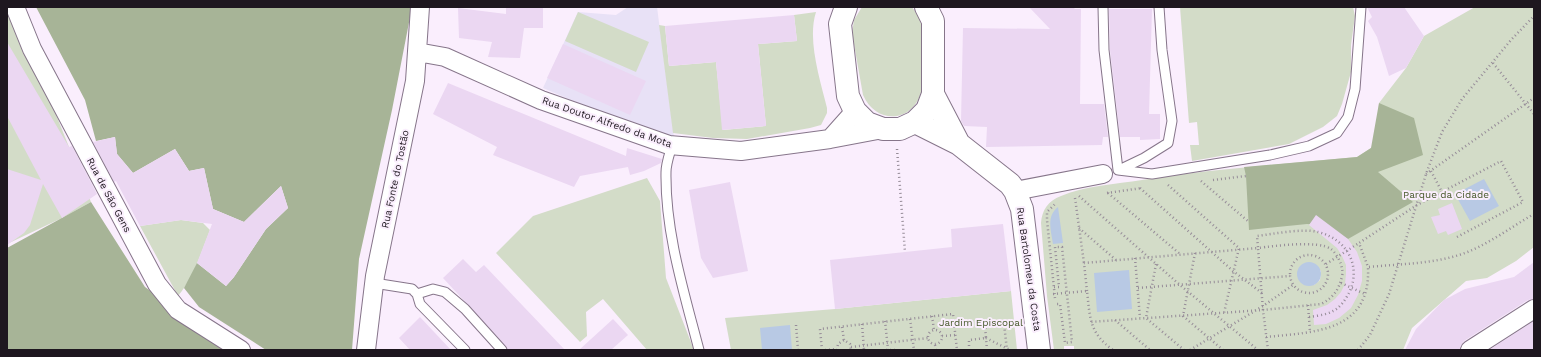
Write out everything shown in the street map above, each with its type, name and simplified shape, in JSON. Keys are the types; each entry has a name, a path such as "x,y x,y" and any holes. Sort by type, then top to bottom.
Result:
{"main road":[{"path":"846,7 840,24 848,96 855,111 867,123 898,127 959,144"},
{"path":"898,127 927,110 933,94 933,21 926,7"},
{"path":"933,94 959,144"},
{"name":"Rua Bartolomeu da Costa","path":"959,144 1010,184 1015,191 1022,209 1040,350"}],"street":[{"name":"Rua de São Gens","path":"15,7 32,49 157,284 178,310 241,350"},
{"name":"Rua Fonte do Tostão","path":"366,350 374,283 416,81 420,7"},
{"name":"Rua Doutor Alfredo da Mota","path":"417,52 445,57 541,100 672,145 741,151 830,139 898,127"},
{"path":"830,139 855,111"},
{"path":"1015,191 1110,172"},
{"path":"1470,350 1534,309"}],"lane":[{"path":"1104,7 1104,50 1110,172"},
{"path":"1110,172 1144,158 1168,143 1172,121 1162,50 1159,7"},
{"path":"1110,172 1152,174 1270,155 1309,146 1337,133 1348,117 1355,89 1361,7"},
{"path":"672,145 666,170 668,208 674,252 699,350"},
{"path":"374,283 412,288 417,294 420,304 465,350"},
{"path":"417,294 432,289 445,292 465,309 502,350"}],"path":[{"path":"1358,350 1370,335 1389,294 1426,174 1446,125 1462,100 1510,40 1534,16"},
{"path":"1493,62 1534,114"},
{"path":"1426,174 1534,98"},
{"path":"898,127 905,252"},
{"path":"1326,264 1417,205 1500,160 1523,202 1457,237"},
{"path":"1431,171 1442,192"},
{"path":"1195,182 1246,176"},
{"path":"1201,181 1249,222"},
{"path":"1161,186 1174,184"},
{"path":"1168,185 1239,248"},
{"path":"1100,194 1146,187"},
{"path":"1139,188 1262,294"},
{"path":"1108,193 1180,254"},
{"path":"1070,198 1086,195"},
{"path":"1079,196 1188,292 1258,350"},
{"path":"1075,197 1090,322 1096,333 1112,350"},
{"path":"1061,200 1054,204 1047,212 1054,294 1087,290"},
{"path":"1368,266 1435,261 1460,255 1490,240 1534,214"},
{"path":"1079,228 1116,260"},
{"path":"1268,350 1257,236 1304,231 1318,232 1333,238 1347,251 1354,271 1351,288 1345,301 1333,311 1309,316"},
{"path":"1266,337 1328,329 1341,323 1358,309 1365,294 1369,279 1368,266 1359,243"},
{"path":"1084,263 1239,248 1317,244 1331,249 1337,257 1343,272 1341,283 1335,295 1321,304 1263,310 1090,322"},
{"path":"1054,287 1059,287 1055,247 1062,246 1072,342 1065,343 1060,304 1056,304"},
{"path":"1224,313 1239,248"},
{"path":"1183,316 1195,253"},
{"path":"1306,255 1317,256 1326,264 1329,275 1328,281 1320,290 1315,293 1303,292 1297,290 1293,285 1290,276 1292,265 1300,257 1306,255"},
{"path":"1135,258 1140,318"},
{"path":"1146,318 1156,264"},
{"path":"1138,288 1231,282 1290,276"},
{"path":"1341,283 1365,294"},
{"path":"1190,350 1263,306 1293,285"},
{"path":"1308,305 1310,332"},
{"path":"844,340 838,344 837,349 824,350 820,329 953,314 957,350"},
{"path":"932,316 934,330"},
{"path":"1183,316 1223,350"},
{"path":"1146,318 1184,350"},
{"path":"910,319 914,350"},
{"path":"1114,320 1150,350"},
{"path":"885,322 888,342 887,350 897,350"},
{"path":"862,324 864,350"},
{"path":"988,350 985,326 1004,324 1008,349"},
{"path":"796,325 798,350"},
{"path":"842,327 844,340"},
{"path":"934,330 940,332 942,336 941,342 935,345"},
{"path":"928,338 929,334 934,330"},
{"path":"942,336 956,335"},
{"path":"844,340 849,342 851,348 864,345 928,338"},
{"path":"928,338 930,343 935,345"},
{"path":"969,350 969,340 986,338 1008,349"},
{"path":"935,345 936,350"}],"shaded area":[{"path":"628,7 657,7 674,137 627,124 543,88 578,12 616,15"}],"green space":[{"path":"7,7 13,7 91,202 62,218 7,244"},
{"path":"36,7 412,7 392,110 359,259 352,350 266,350 199,307 184,288 197,263 226,286 234,277 266,229 288,208 281,186 244,222 213,209 204,168 189,171 175,149 133,173 117,154 115,137 96,141 85,100"},
{"path":"862,7 912,7 919,17 921,24 922,87 919,99 913,108 905,113 896,116 887,116 877,112 869,105 863,95 852,33 854,20"},
{"path":"1180,7 1353,7 1355,16 1351,45 1351,72 1337,116 1323,127 1289,144 1192,161 1190,145 1199,145 1197,122 1189,123"},
{"name":"Parque da Cidade","path":"1475,7 1534,7 1534,247 1516,261 1487,278 1466,281 1412,328 1403,350 1074,350 1074,346 1064,346 1064,350 1054,350 1047,296 1041,223 1044,210 1049,203 1056,198 1070,193 1111,184 1222,170 1357,157 1371,148 1376,141 1379,103 1406,68 1424,36","holes":["1305,263 1321,271 1320,280 1314,285 1299,268"]},
{"path":"578,12 649,42 636,72 565,41"},
{"path":"816,12 813,35 814,47 818,72 827,108 827,113 821,125 747,139 713,138 673,133 659,25 665,26 669,66 716,62 723,130 766,126 758,44 797,41 794,15"},
{"path":"1379,103 1414,118 1423,155 1378,172 1413,202 1348,239 1322,225 1307,224 1249,230 1246,176 1244,167 1357,157 1371,148"},
{"path":"647,178 660,201 666,278 694,350 647,350 603,299 586,312 587,336 580,342 496,253 533,216"},
{"path":"91,202 145,287 216,338 241,350 7,350 7,248"},
{"path":"181,220 203,223 210,230 193,273 184,289 178,296 140,226"},
{"name":"Jardim Episcopal","path":"1011,291 1017,350 731,350 725,318 835,309"}],"water":[{"path":"1484,179 1499,206 1470,221 1455,194"},
{"path":"1058,207 1063,243 1053,244 1050,224 1052,215"},
{"path":"1309,262 1318,265 1321,274 1318,283 1309,286 1300,283 1297,274 1300,265"},
{"path":"1129,270 1132,309 1097,312 1094,273"},
{"path":"790,325 792,350 762,350 760,328"}],"building":[{"path":"506,7 543,7 543,28 524,28 520,58 488,57 492,42 459,38 458,8 506,14"},
{"path":"1029,7 1076,7 1074,9 1081,9 1080,104 1104,104 1108,137 1103,137 1102,145 986,147 987,127 964,126 961,121 963,28 1050,29"},
{"path":"1367,7 1404,7 1424,36 1406,68 1389,76 1377,37 1368,21 1372,17"},
{"path":"1109,9 1152,9 1149,114 1160,114 1160,139 1140,140 1140,137 1120,137 1110,50"},
{"path":"794,15 797,41 758,44 766,126 722,130 716,62 669,66 665,26"},
{"path":"7,42 69,147 72,146 97,194 62,218 43,184 30,225 24,233 7,245 7,169 41,180 7,116"},
{"path":"563,44 646,81 630,115 547,78"},
{"path":"448,83 626,156 627,148 662,159 661,163 644,171 630,175 628,167 580,176 574,187 493,155 497,147 433,114"},
{"path":"115,137 117,154 133,173 175,149 189,171 204,168 213,209 244,222 281,186 288,208 266,229 234,277 226,286 197,263 212,224 181,220 140,226 116,181 114,182 93,142"},
{"path":"730,182 748,271 713,278 701,258 689,190"},
{"path":"1452,203 1462,229 1448,235 1446,231 1438,234 1431,217 1440,215 1438,209"},
{"path":"1316,215 1348,239 1357,252 1362,266 1362,281 1358,295 1351,308 1339,318 1326,324 1314,325 1313,310 1327,305 1335,299 1345,284 1346,274 1346,265 1337,248 1309,225"},
{"path":"1003,224 1011,291 835,309 830,260 952,247 951,229"},
{"path":"463,259 476,272 484,265 565,350 508,350 443,278"},
{"path":"1534,262 1534,299 1528,300 1464,341 1460,350 1405,350 1416,329 1444,300 1465,289 1514,277"},
{"path":"420,317 451,350 410,350 399,338"},
{"path":"613,319 628,335 611,350 579,350"},
{"path":"1534,321 1534,350 1489,350"}]}
